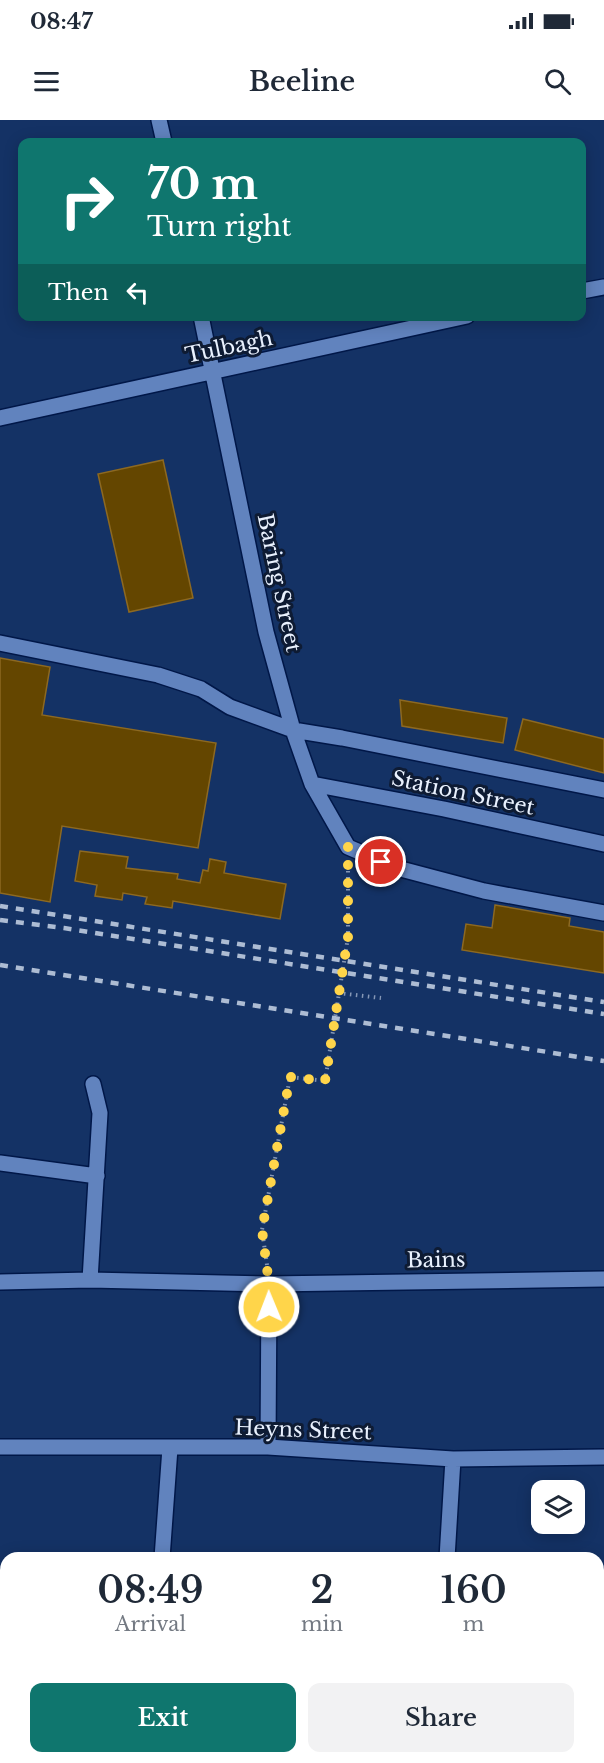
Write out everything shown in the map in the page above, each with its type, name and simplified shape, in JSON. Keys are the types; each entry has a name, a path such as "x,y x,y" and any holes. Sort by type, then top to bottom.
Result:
{"street":[{"path":"159,120 163,138"},
{"path":"586,290 604,287"},
{"name":"Baring Street","path":"202,321 266,632 293,730 312,784 348,847"},
{"name":"Tulbagh","path":"0,418 444,321"},
{"path":"0,643 158,675 201,688 230,707 293,730 604,790"},
{"name":"Station Street","path":"312,784 444,809 604,844"},
{"path":"348,847 397,868 484,891 604,913"},
{"path":"90,1281 100,1113 93,1084"},
{"path":"0,1163 97,1176"},
{"name":"Bains","path":"0,1282 269,1284 604,1279"},
{"path":"268,1447 269,1284"},
{"name":"Heyns Street","path":"0,1447 268,1447 453,1459 604,1457"},
{"path":"162,1552 170,1448"},
{"path":"447,1552 453,1459"}],"path":[{"path":"269,1284 262,1230 290,1077 325,1081 348,937 348,847"},
{"path":"338,993 381,998"}],"building":[{"path":"163,460 193,598 129,612 98,474"},
{"path":"0,658 50,667 42,715 216,743 198,848 62,826 50,902 0,893"},
{"path":"400,700 507,718 503,743 402,726"},
{"path":"523,719 604,739 604,773 515,750"},
{"path":"80,851 128,857 126,868 178,874 177,879 200,883 203,870 208,871 210,859 226,862 224,873 286,884 280,919 173,901 172,908 145,904 147,897 123,893 122,900 95,896 97,885 75,881"},
{"path":"495,905 570,918 569,926 604,932 604,973 462,950 466,924 492,928"}],"railway":[{"path":"0,906 604,1002"},
{"path":"0,920 64,928 604,1014"},
{"path":"0,965 604,1061"}],"route":[{"path":"269,1307 269,1284 262,1230 290,1077 325,1081 348,937 348,847 381,862"}]}
